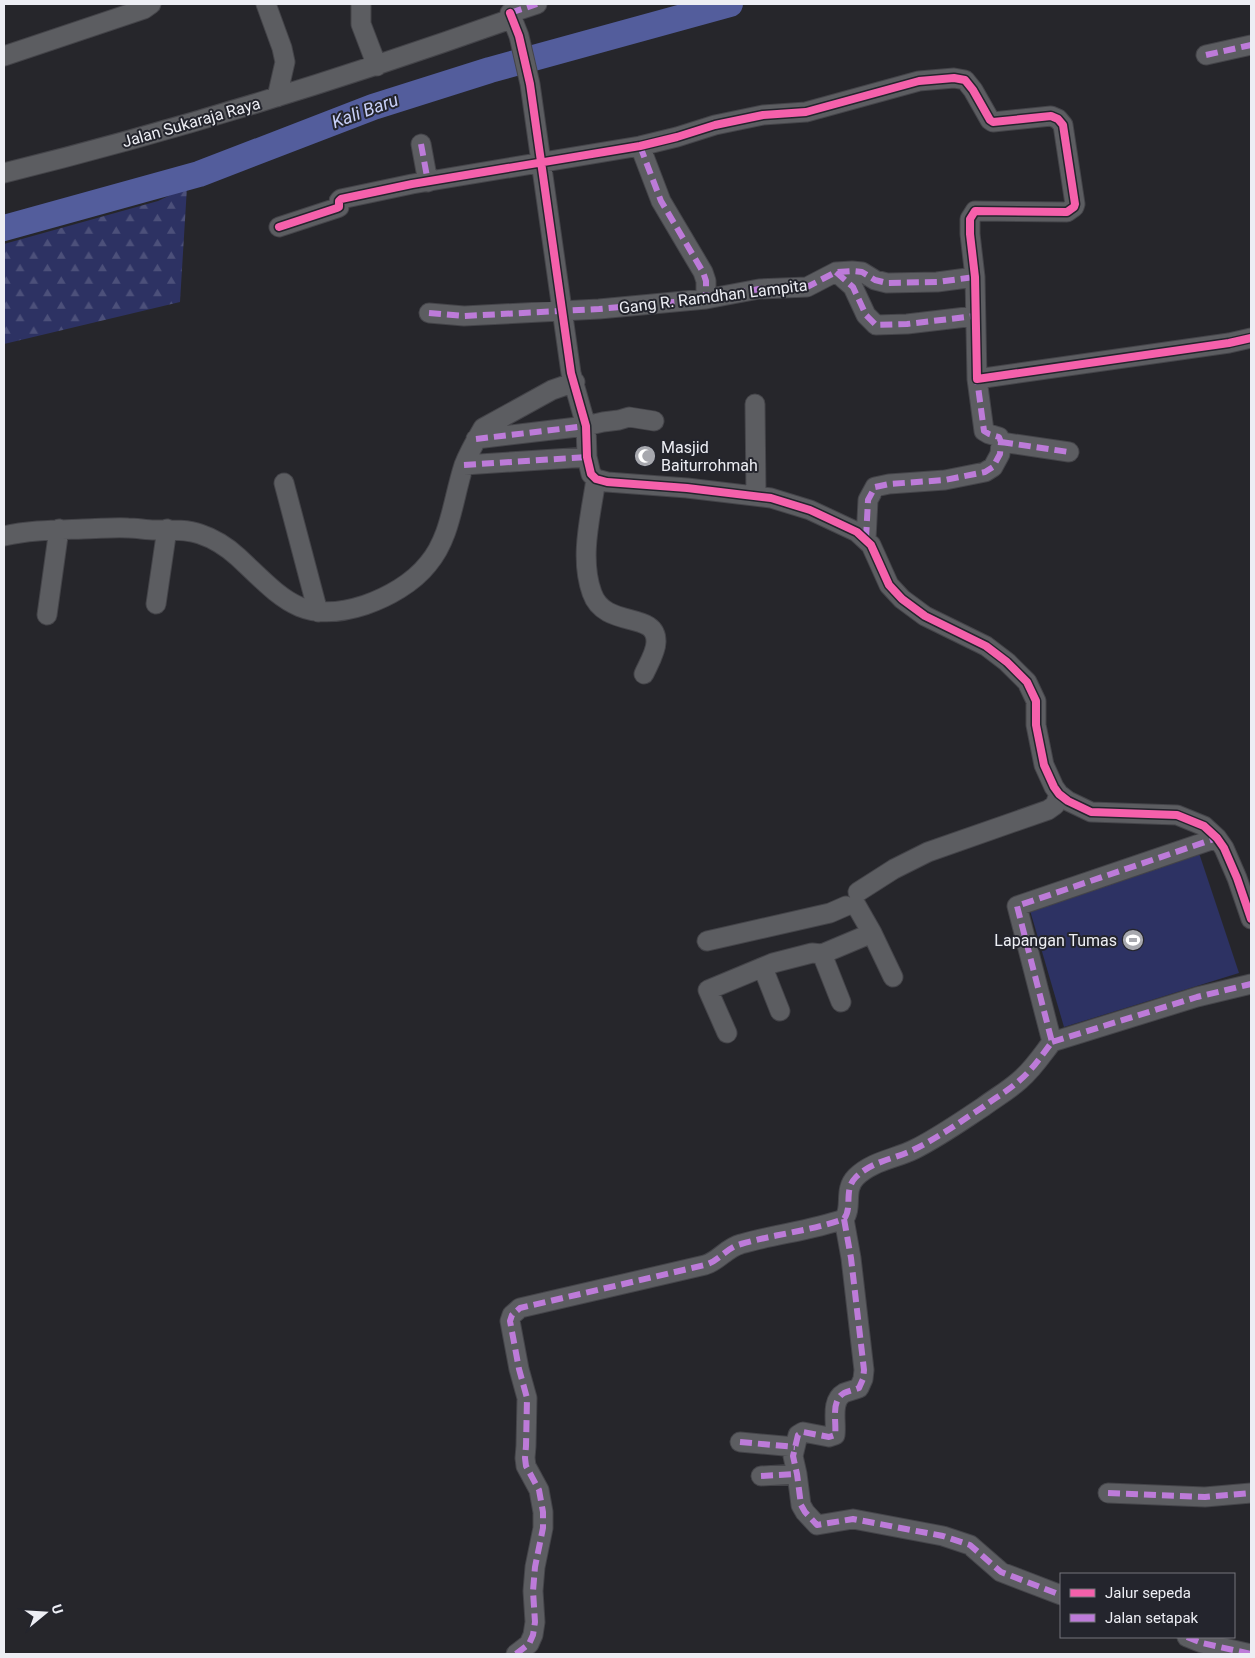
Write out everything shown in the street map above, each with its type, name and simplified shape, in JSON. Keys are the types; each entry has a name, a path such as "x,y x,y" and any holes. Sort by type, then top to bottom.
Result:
{"street":[{"path":"4,56 151,4"},
{"path":"266,4 282,48 285,62 277,96"},
{"path":"361,4 361,24 377,66"},
{"path":"538,4 510,13 520,36 530,84 571,373 586,426 587,457 591,474 596,479 632,485 756,495 810,510 851,529 866,539 878,556 888,585 902,599 926,616 986,646 1007,662 1027,682 1036,701 1036,724 1044,765 1059,794 1068,801 1091,812 1178,815 1204,826 1217,838 1224,848 1251,919"},
{"name":"Jalan Sukaraja Raya","path":"4,173 120,144 377,66 508,20 510,13"},
{"path":"1206,55 1251,45"},
{"path":"279,227 337,208 341,199 428,182 640,146 763,114 806,112 919,81 954,78 965,80 993,122 1051,116 1058,118 1063,125 1074,207 1067,212 975,211 970,218 975,277 977,379 984,431 999,437 1001,451 995,464 985,472 945,480 889,484 876,487 868,500 866,539"},
{"path":"421,144 428,182"},
{"path":"640,146 661,201 703,272 706,281 706,299"},
{"path":"836,272 853,287 866,315 876,325 907,324 975,316"},
{"name":"Gang R. Ramdhan Lampita","path":"429,312 464,316 563,312 706,299 759,289 807,287 836,272 862,272 875,280 887,283 937,282 975,277"},
{"path":"977,379 1251,338"},
{"path":"4,536 59,529 128,528 197,533 213,538 226,546 285,600 298,607 318,612 353,609 373,602 399,588 428,565 435,555 444,534 464,465 483,428 552,390 575,382"},
{"path":"755,404 756,495"},
{"path":"476,439 586,426 629,417 654,421"},
{"path":"1001,442 1069,452"},
{"path":"464,465 587,457"},
{"path":"596,479 586,562 592,593 602,609 616,617 643,622 651,627 655,634 656,644 644,674"},
{"path":"284,482 318,612"},
{"path":"47,615 59,529"},
{"path":"156,604 168,530"},
{"path":"707,941 830,913 854,901 894,870 928,852 1048,810 1055,805 1059,794"},
{"path":"1052,1042 1017,906 1217,838"},
{"path":"854,901 893,976"},
{"path":"727,1033 708,990 773,963 812,953 822,954 872,933"},
{"path":"822,954 841,1002"},
{"path":"763,968 780,1012"},
{"path":"1060,1595 1001,1572 970,1545 943,1536 853,1520 817,1525 804,1512 793,1456 798,1435 803,1432 829,1437 836,1435 837,1424 834,1410 838,1400 844,1394 859,1388 863,1379 864,1370 852,1268 844,1219 848,1210 850,1183 869,1167 908,1153 940,1137 1020,1080 1052,1042 1197,997 1251,984"},
{"path":"516,1654 529,1644 534,1629 533,1584 543,1528 543,1512 539,1490 526,1466 524,1458 527,1398 519,1369 510,1320 512,1315 520,1308 705,1265 736,1246 844,1219"},
{"path":"740,1442 795,1446"},
{"path":"761,1476 797,1474"},
{"path":"1108,1493 1204,1497 1251,1494"},
{"path":"1190,1638 1202,1643 1251,1654"}],"green space":[{"path":"187,187 180,302 4,344 4,244 158,201"},
{"name":"Lapangan Tumas","path":"1198,850 1239,973 1064,1027 1029,907"}],"waterway":[{"name":"Kali Baru","path":"4,228 199,174 373,107 490,70 730,4"}],"marked path":[{"path":"510,13 537,4"},
{"path":"1206,55 1251,45"},
{"path":"421,144 428,182"},
{"path":"640,146 661,201 703,272 706,281 706,299"},
{"path":"836,272 853,287 866,315 876,325 907,324 975,316"},
{"path":"429,313 464,316 599,309 706,299 759,289 807,287 836,272 862,272 875,280 887,283 937,282 975,277"},
{"path":"866,539 868,500 875,487 889,484 945,480 985,472 993,467 1000,454 1001,442 999,437 984,431 977,379"},
{"path":"476,439 586,426"},
{"path":"1001,442 1069,452"},
{"path":"464,465 587,457"},
{"path":"516,1654 529,1644 533,1635 535,1622 533,1591 535,1567 543,1528 543,1512 539,1490 526,1466 527,1398 519,1369 510,1321 512,1315 520,1308 705,1265 714,1261 731,1248 741,1244 818,1227 844,1219 848,1209 850,1187 856,1177 869,1167 924,1144 983,1107 1025,1076 1052,1042 1017,906 1217,838"},
{"path":"1052,1042 1197,997 1251,984"},
{"path":"844,1219 851,1258 864,1370 863,1379 859,1388 844,1393 837,1401 835,1435 829,1437 803,1432 798,1435 793,1456 801,1505 805,1512 817,1525 853,1519 943,1536 970,1545 1001,1572 1060,1595"},
{"path":"740,1442 795,1447"},
{"path":"761,1476 797,1474"},
{"path":"1108,1493 1205,1497 1251,1493"},
{"path":"1190,1638 1202,1643 1251,1654"}],"cycle path":[{"path":"510,13 519,36 530,84 571,373 586,426 587,457 591,474 596,479 607,482 687,488 771,498 810,510 857,532 871,545 889,585 902,599 925,616 986,646 1007,662 1027,682 1036,701 1036,725 1044,765 1059,794 1068,801 1091,812 1177,815 1204,826 1217,838 1224,848 1251,919"},
{"path":"279,227 337,208 341,199 412,184 640,146 715,125 763,115 806,112 919,81 954,78 965,80 993,122 1051,116 1058,119 1063,125 1075,204 1067,212 975,211 970,219 975,277 977,379 1229,343 1251,338"}],"place":[{"name":"Masjid Baiturrohmah","path":"645,456"},
{"name":"Lapangan Tumas","path":"1133,940"}]}
